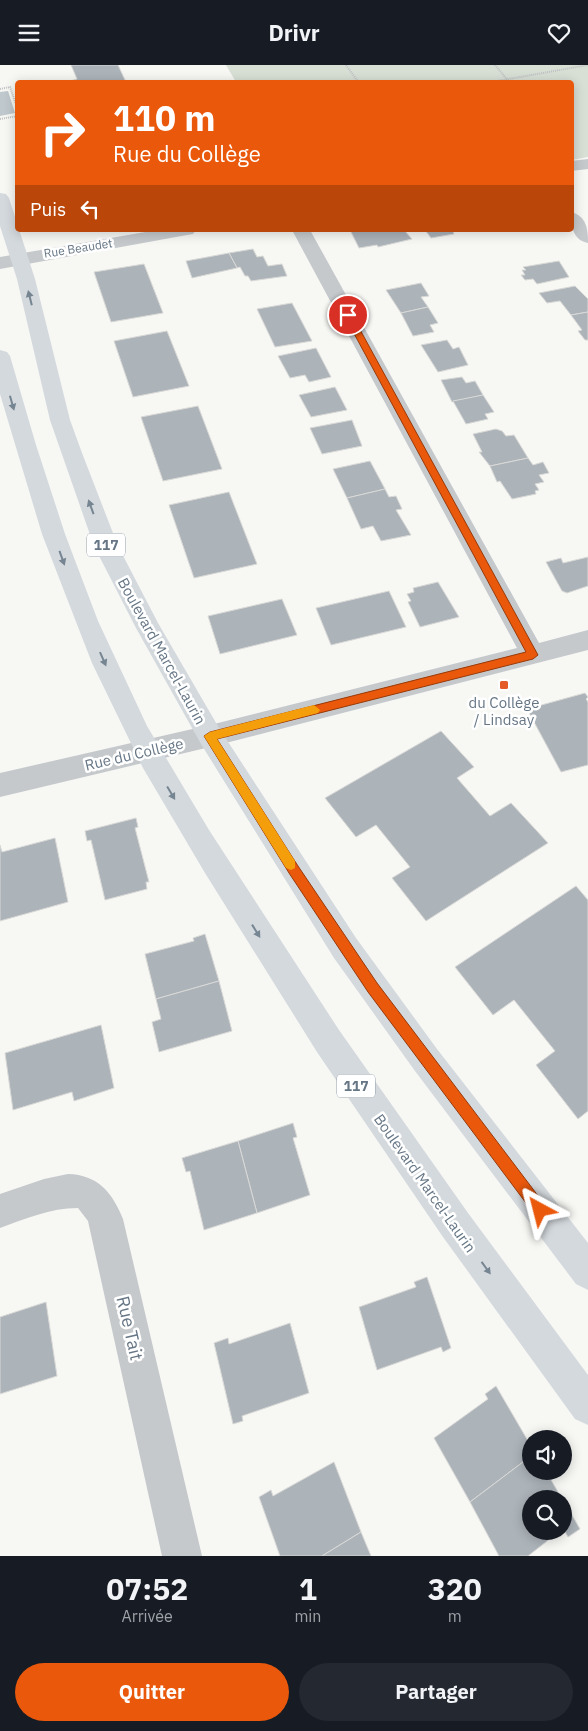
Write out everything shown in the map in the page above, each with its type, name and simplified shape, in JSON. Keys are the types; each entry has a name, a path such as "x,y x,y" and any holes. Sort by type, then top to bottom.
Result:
{"main road":[{"name":"Boulevard Marcel-Laurin","path":"0,198 10,260 60,421 97,523 123,582 210,736 290,864 382,1001 503,1164 588,1272"},
{"name":"Boulevard Marcel-Laurin","path":"0,356 44,510 70,580 122,702 148,750 195,833 343,1067 454,1226 588,1406"}],"street":[{"path":"574,166 588,164"},
{"path":"574,221 588,238"},
{"name":"Rue Beaudet","path":"10,260 174,232"},
{"path":"302,232 533,655"},
{"name":"Rue du Collège","path":"0,785 210,736 588,641"},
{"name":"Rue Tait","path":"0,1211 58,1192 73,1190 86,1194 98,1205 106,1219 182,1556"}],"path":[{"path":"346,65 357,80"},
{"path":"495,65 507,79"},
{"path":"502,80 588,65"},
{"path":"0,89 10,87 15,99"},
{"path":"0,119 15,116"}],"shaded area":[{"path":"226,65 588,65 588,157 574,159 574,80 235,80"},
{"path":"8,91 15,113 0,116 0,92"}],"building":[{"path":"71,65 118,65 125,80 74,80 77,79"},
{"path":"351,232 406,232 412,239 378,247 377,245 359,248"},
{"path":"426,232 453,232 454,234 431,238"},
{"path":"253,249 257,257 263,256 268,266 282,264 287,276 251,281 248,276 245,276 240,267 237,268 229,253"},
{"path":"229,253 237,268 192,278 186,261"},
{"path":"559,261 569,277 537,284 533,279 525,280 521,275 525,275 522,270 526,270 523,267"},
{"path":"144,264 163,313 111,322 94,272"},
{"path":"421,283 429,296 421,297 428,307 401,313 386,290"},
{"path":"575,286 588,299 588,312 571,315 560,301 547,303 539,293"},
{"path":"292,303 312,341 275,347 257,309"},
{"path":"428,307 438,323 430,325 434,332 413,336 401,313"},
{"path":"588,312 588,340 585,340 578,331 582,330 571,315"},
{"path":"167,331 189,386 133,397 114,341"},
{"path":"447,340 453,349 459,347 468,365 438,372 421,345"},
{"path":"316,348 331,377 309,382 305,375 290,378 278,356"},
{"path":"462,377 466,383 475,381 483,395 452,402 441,380"},
{"path":"335,387 347,410 311,417 299,395"},
{"path":"483,395 494,412 485,414 488,419 466,424 453,401"},
{"path":"198,406 222,469 163,481 141,417"},
{"path":"352,420 362,446 322,454 310,428"},
{"path":"496,429 502,431 506,436 514,435 528,458 490,466 479,452 482,452 473,434"},
{"path":"528,458 533,465 543,462 549,473 539,475 544,482 535,484 539,490 535,491 536,494 512,499 500,481 497,482 490,466"},
{"path":"370,461 385,489 347,498 333,469"},
{"path":"385,489 389,497 396,496 402,509 396,510 411,535 381,541 373,526 361,529 347,498"},
{"path":"229,492 257,564 194,578 169,505"},
{"path":"588,557 588,586 567,593 562,591 546,562 561,558 563,563"},
{"path":"438,582 459,617 420,627 408,602 411,601 407,594 414,592 413,588"},
{"path":"389,591 406,627 331,645 316,608"},
{"path":"282,599 297,635 220,654 208,616"},
{"path":"585,693 588,697 586,699 588,702 588,765 561,772 527,709"},
{"path":"441,731 474,767 457,778 490,816 511,803 548,843 426,921 392,878 410,867 376,825 356,837 325,798"},
{"path":"136,818 138,827 135,828 149,882 146,882 147,889 105,900 91,840 87,841 85,831"},
{"path":"55,838 68,902 0,921 0,845 2,852"},
{"path":"576,886 588,900 588,1111 578,1119 536,1065 555,1051 514,1000 493,1015 455,967"},
{"path":"205,934 219,981 156,999 145,954 194,941 193,938"},
{"path":"219,981 232,1031 159,1052 152,1022 161,1019 156,999"},
{"path":"101,1025 114,1088 74,1101 72,1092 13,1110 5,1053"},
{"path":"293,1123 297,1137 293,1138 310,1195 257,1213 238,1141"},
{"path":"238,1141 257,1213 204,1230 190,1171 186,1172 182,1158"},
{"path":"427,1277 451,1348 443,1352 441,1347 377,1370 359,1307 416,1287 414,1282"},
{"path":"46,1302 57,1376 0,1394 0,1317"},
{"path":"290,1323 309,1393 242,1416 243,1421 233,1424 214,1343 228,1338 229,1344"},
{"path":"496,1386 522,1431 522,1463 470,1502 434,1438 488,1399 485,1394"},
{"path":"334,1462 361,1532 322,1556 280,1556 259,1497 271,1490 273,1496"},
{"path":"522,1463 522,1480 551,1480 557,1490 522,1490 522,1540 548,1540 528,1556 499,1556 470,1502"},
{"path":"572,1515 580,1529 572,1534"},
{"path":"361,1532 371,1556 322,1556"}],"slow traffic":[{"path":"291,865 210,736 314,710"}],"place":[{"name":"du Collège / Lindsay","path":"504,685"}],"route":[{"path":"348,315 533,655 210,736 294,869 373,988 503,1164 540,1210"}]}
